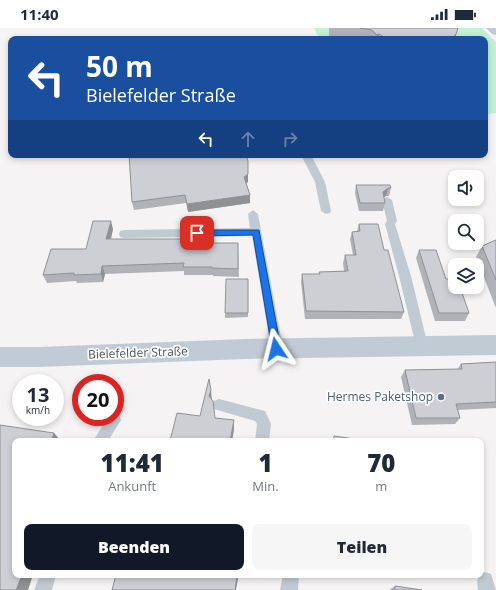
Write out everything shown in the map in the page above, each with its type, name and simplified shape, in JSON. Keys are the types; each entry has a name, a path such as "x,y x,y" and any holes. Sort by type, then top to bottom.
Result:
{"main road":[{"name":"Bielefelder Straße","path":"0,356 39,357 276,349 496,345"}],"street":[{"path":"492,28 496,31"}],"lane":[{"path":"308,158 320,182 326,211"},
{"path":"387,200 392,221 390,224 422,346"},
{"path":"253,214 276,349"},
{"path":"124,234 256,232"},
{"path":"219,405 260,416 264,424 262,438"},
{"path":"102,438 110,426"},
{"path":"43,590 47,578"},
{"path":"289,590 291,578"}],"green space":[{"path":"314,28 482,28 496,42 496,113 488,114 488,36 318,36"}],"building":[{"path":"360,28 458,28 454,36 382,36 379,34 377,35 372,30"},
{"path":"129,158 247,158 248,174 244,177 250,195 187,204 185,195 132,202"},
{"path":"356,185 390,185 391,188 388,188 383,192 385,203 360,203"},
{"path":"93,221 111,221 106,239 186,239 186,243 238,243 238,269 183,267 184,263 102,266 101,274 74,275 74,273 43,275 51,249 86,249"},
{"path":"359,224 378,224 384,250 388,250 404,312 306,311 302,274 348,271 345,255 356,255 352,232 360,231"},
{"path":"496,240 496,280 484,250 484,245"},
{"path":"419,250 436,250 446,279 448,279 448,294 462,294 469,313 439,313"},
{"path":"226,279 248,279 248,313 225,313"},
{"path":"496,362 496,402 456,404 460,418 416,418 405,370 462,369 461,364"},
{"path":"209,379 211,390 209,396 213,401 215,418 234,420 231,438 171,438 177,413 200,416"},
{"path":"0,425 54,433 52,438 12,438 12,578 21,578 16,590 0,590"},
{"path":"334,436 348,438 334,438"},
{"path":"115,578 237,578 235,590 112,590"},
{"path":"395,586 422,590 395,590"}],"place":[{"name":"Hermes Paketshop","path":"441,397"}],"route":[{"path":"197,233 256,232 276,349"}]}
